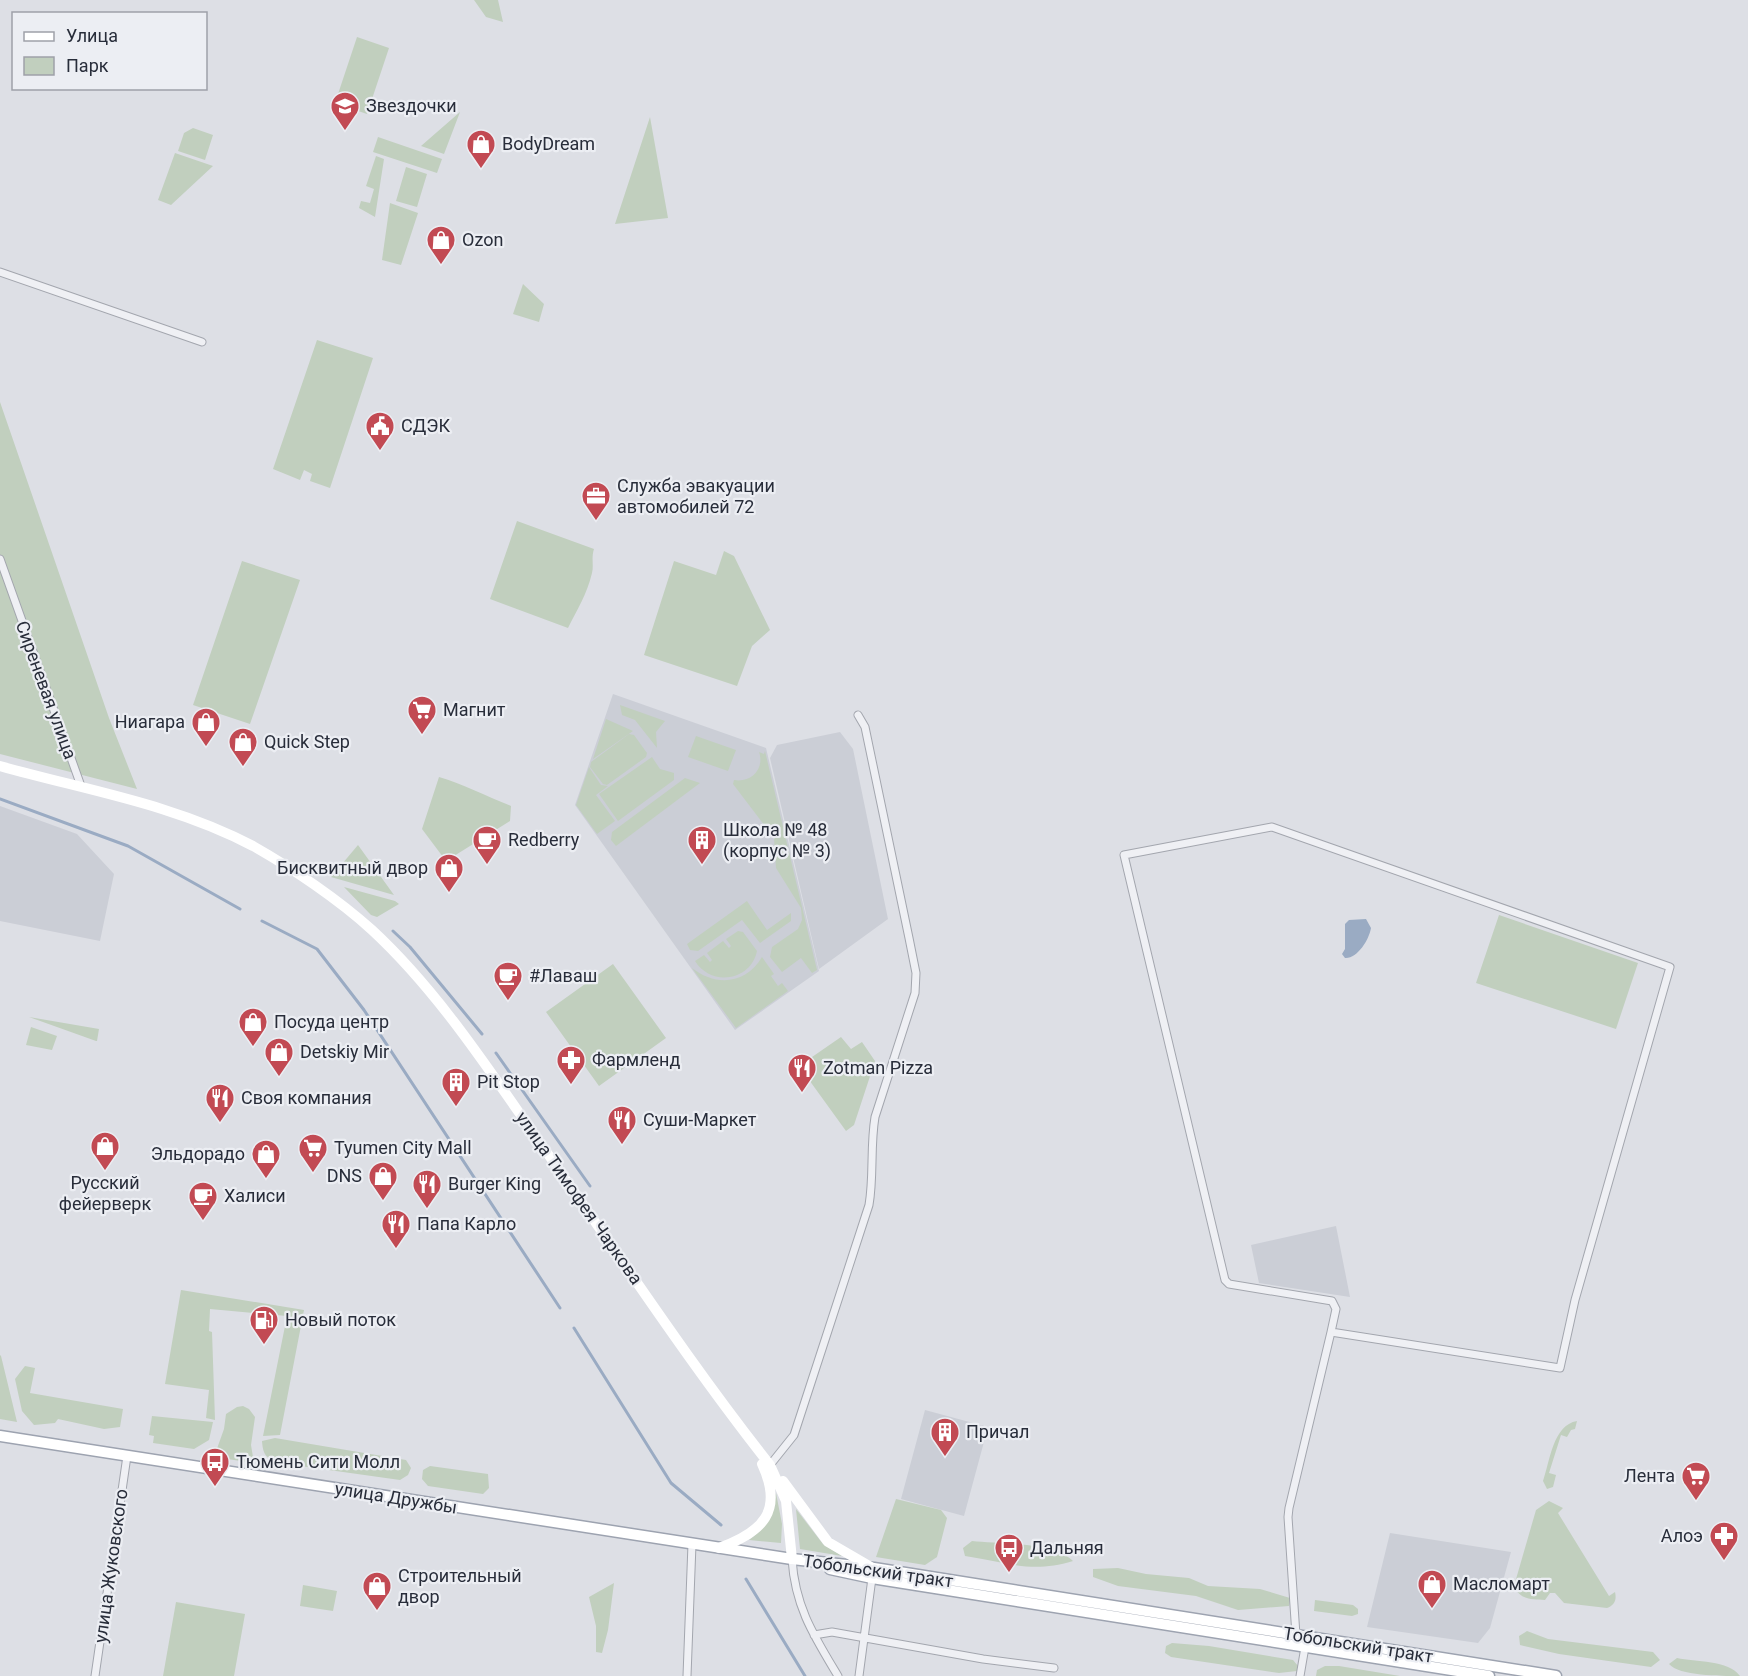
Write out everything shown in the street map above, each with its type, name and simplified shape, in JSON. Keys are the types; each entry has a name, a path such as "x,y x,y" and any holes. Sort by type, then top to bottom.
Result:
{"main road":[{"name":"улица Тимофея Чаркова","path":"0,766 81,786 182,816 254,847 323,892 372,930 401,959 476,1053 770,1465 786,1501 792,1559"},
{"name":"улица Дружбы","path":"0,1436 792,1559"},
{"path":"719,1548 753,1533 767,1516 771,1497 770,1487 754,1444"},
{"path":"770,1465 824,1537 873,1573"},
{"name":"Тобольский тракт","path":"792,1559 1064,1603 1296,1635 1556,1676"},
{"name":"Тобольский тракт","path":"1064,1603 1305,1647 1489,1676"}],"street":[{"path":"0,272 202,342"},
{"name":"Сиреневая улица","path":"0,559 81,786"},
{"path":"770,1465 794,1435 869,1205 873,1178 872,1136 875,1117 915,993 916,972 865,727 858,716"},
{"path":"1296,1635 1288,1517 1336,1309 1332,1301 1228,1284 1225,1280 1124,855 1272,827 1670,967 1575,1300 1560,1368 1331,1332"},
{"name":"улица Жуковского","path":"95,1676 127,1456"},
{"path":"687,1676 692,1544"},
{"path":"792,1559 796,1597 814,1635 838,1676"},
{"path":"859,1676 862,1637 873,1573"},
{"path":"814,1635 832,1632 983,1659 1054,1668"},
{"path":"1300,1676 1305,1647"}],"shaded area":[{"path":"613,694 766,748 819,971 735,1030 575,805"},
{"path":"840,732 853,749 888,919 819,969 770,758 777,745"},
{"path":"0,806 77,834 114,874 100,941 0,921"},
{"path":"1336,1226 1350,1297 1259,1283 1251,1245"},
{"path":"925,1410 988,1427 964,1516 901,1499"},
{"path":"1390,1533 1511,1552 1490,1628 1478,1643 1367,1627"}],"green space":[{"path":"474,0 498,0 503,22 486,17"},
{"path":"357,37 389,48 367,114 335,103"},
{"path":"460,112 444,154 421,146"},
{"path":"650,117 668,218 615,224"},
{"path":"193,128 213,135 205,160 178,151 184,133"},
{"path":"378,137 442,159 437,173 373,152"},
{"path":"175,153 213,166 171,205 158,200"},
{"path":"376,156 384,159 375,217 359,208 361,201 370,203 374,189 366,186"},
{"path":"406,167 427,174 417,207 396,201"},
{"path":"390,203 418,213 401,265 382,260"},
{"path":"523,284 544,304 539,322 513,314"},
{"path":"317,340 373,358 330,488 310,481 312,474 304,470 300,480 273,469"},
{"path":"0,402 109,718 137,789 0,754"},
{"path":"517,521 594,549 590,581 568,628 490,599"},
{"path":"724,551 734,556 770,630 752,646 737,686 644,655 674,561 716,575"},
{"path":"242,561 300,580 250,724 193,705"},
{"path":"620,705 665,721 656,732 657,748 635,720 622,715"},
{"path":"606,719 633,731 593,759"},
{"path":"629,734 634,735 647,753 646,757 607,785 603,784 590,767 591,762"},
{"path":"696,736 736,750 728,771 688,757"},
{"path":"765,751 817,970 812,973 801,958 782,972 770,957 772,947 798,929 802,920 801,908 776,868 774,838 733,784 734,780 746,779 755,774 760,764 759,752 764,754"},
{"path":"652,757 660,769 674,773 674,780 618,821 599,794"},
{"path":"589,767 601,785 608,786 596,795 615,821 597,834 576,805"},
{"path":"439,777 511,806 510,821 446,861 422,829"},
{"path":"685,778 700,783 616,846 611,840 612,832"},
{"path":"358,845 394,895 331,877"},
{"path":"344,887 399,904 377,917 371,915"},
{"path":"747,901 767,930 791,913 791,921 760,943 742,920 698,951 690,950 687,944"},
{"path":"1499,915 1638,963 1616,1029 1476,983"},
{"path":"738,931 743,932 757,951 747,969 730,977 720,977 711,975 695,961 704,955 710,962 712,960 707,953 723,941 729,948 731,946 726,939"},
{"path":"762,957 774,974 771,976 778,986 782,983 788,991 736,1028 692,968 711,978 730,980 748,973"},
{"path":"613,964 666,1038 599,1086 546,1012"},
{"path":"29,1017 99,1029 97,1041 96,1041"},
{"path":"31,1027 57,1036 52,1050 26,1045"},
{"path":"841,1037 851,1049 862,1042 875,1061 854,1125 846,1131 799,1066"},
{"path":"181,1290 304,1310 280,1435 263,1436 287,1316 210,1309 209,1331 212,1332 215,1420 206,1418 209,1390 165,1384"},
{"path":"1,1356 17,1422 0,1419"},
{"path":"25,1366 35,1368 30,1393 123,1409 120,1427 104,1429 58,1419 55,1423 34,1425 22,1411 15,1379"},
{"path":"243,1406 249,1409 255,1417 251,1445 254,1463 214,1457 224,1429 226,1414"},
{"path":"152,1416 213,1422 209,1440 194,1449 153,1443 154,1436 149,1435"},
{"path":"1577,1421 1575,1429 1571,1430 1567,1437 1561,1435 1549,1473 1556,1475 1553,1487 1547,1489 1543,1481 1554,1445 1563,1429"},
{"path":"275,1438 406,1460 411,1468 408,1475 400,1480 279,1463 264,1453 262,1446 262,1441"},
{"path":"430,1466 488,1474 489,1488 483,1494 428,1486 422,1479 423,1470"},
{"path":"776,1493 782,1524 781,1543 749,1540 764,1525"},
{"path":"896,1499 941,1510 947,1518 937,1557 925,1565 876,1557"},
{"path":"1549,1501 1563,1508 1558,1513 1609,1596 1615,1592 1615,1600 1609,1607 1564,1603 1555,1593 1550,1593 1545,1600 1531,1599 1516,1591 1514,1586 1536,1510"},
{"path":"796,1509 823,1544 842,1556 800,1549"},
{"path":"972,1541 1040,1547 1065,1555 1073,1561 1044,1567 1031,1567 965,1556 963,1548"},
{"path":"1118,1568 1146,1574 1189,1578 1208,1586 1260,1589 1290,1598 1289,1606 1238,1610 1196,1596 1118,1586 1093,1577 1093,1569"},
{"path":"614,1583 608,1630 602,1653 596,1652 596,1626 589,1597"},
{"path":"303,1585 337,1591 333,1611 300,1606"},
{"path":"1315,1600 1353,1605 1358,1609 1358,1614 1352,1616 1314,1611"},
{"path":"176,1602 245,1614 234,1676 163,1676"},
{"path":"1527,1631 1548,1639 1653,1652 1660,1660 1651,1667 1559,1654 1520,1645 1519,1636"},
{"path":"1172,1643 1209,1646 1293,1660 1298,1666 1297,1671 1279,1673 1171,1657 1165,1653 1166,1646"},
{"path":"1677,1658 1720,1664 1740,1676 1682,1671 1669,1664"},
{"path":"1325,1666 1339,1666 1400,1676 1316,1676 1317,1670"}],"water":[{"path":"1366,919 1371,928 1368,938 1358,952 1345,958 1342,954 1345,949 1345,924 1349,920"}],"waterway":[{"path":"0,799 128,846 240,909"},
{"path":"262,921 317,949 364,1010 560,1308"},
{"path":"393,931 410,947 482,1034"},
{"path":"496,1053 590,1186"},
{"path":"574,1328 671,1483 721,1525"},
{"path":"746,1579 805,1676"}],"place":[{"name":"Звездочки","path":"345,132"},
{"name":"BodyDream","path":"481,170"},
{"name":"Ozon","path":"441,266"},
{"name":"СДЭК","path":"380,452"},
{"name":"Служба эвакуации автомобилей 72","path":"596,522"},
{"name":"Магнит","path":"422,736"},
{"name":"Ниагара","path":"206,748"},
{"name":"Quick Step","path":"243,768"},
{"name":"Redberry","path":"487,866"},
{"name":"Школа № 48 (корпус № 3)","path":"702,866"},
{"name":"Бисквитный двор","path":"449,894"},
{"name":"#Лаваш","path":"508,1002"},
{"name":"Посуда центр","path":"253,1048"},
{"name":"Detskiy Mir","path":"279,1078"},
{"name":"Фармленд","path":"571,1086"},
{"name":"Zotman Pizza","path":"802,1094"},
{"name":"Pit Stop","path":"456,1108"},
{"name":"Своя компания","path":"220,1124"},
{"name":"Суши-Маркет","path":"622,1146"},
{"name":"Русский фейерверк","path":"105,1172"},
{"name":"Tyumen City Mall","path":"313,1174"},
{"name":"Эльдорадо","path":"266,1180"},
{"name":"DNS","path":"383,1202"},
{"name":"Burger King","path":"427,1210"},
{"name":"Халиси","path":"203,1222"},
{"name":"Папа Карло","path":"396,1250"},
{"name":"Новый поток","path":"264,1346"},
{"name":"Причал","path":"945,1458"},
{"name":"Тюмень Сити Молл","path":"215,1488"},
{"name":"Лента","path":"1696,1502"},
{"name":"Алоэ","path":"1724,1562"},
{"name":"Дальняя","path":"1009,1574"},
{"name":"Масломарт","path":"1432,1610"},
{"name":"Строительный двор","path":"377,1612"}]}
